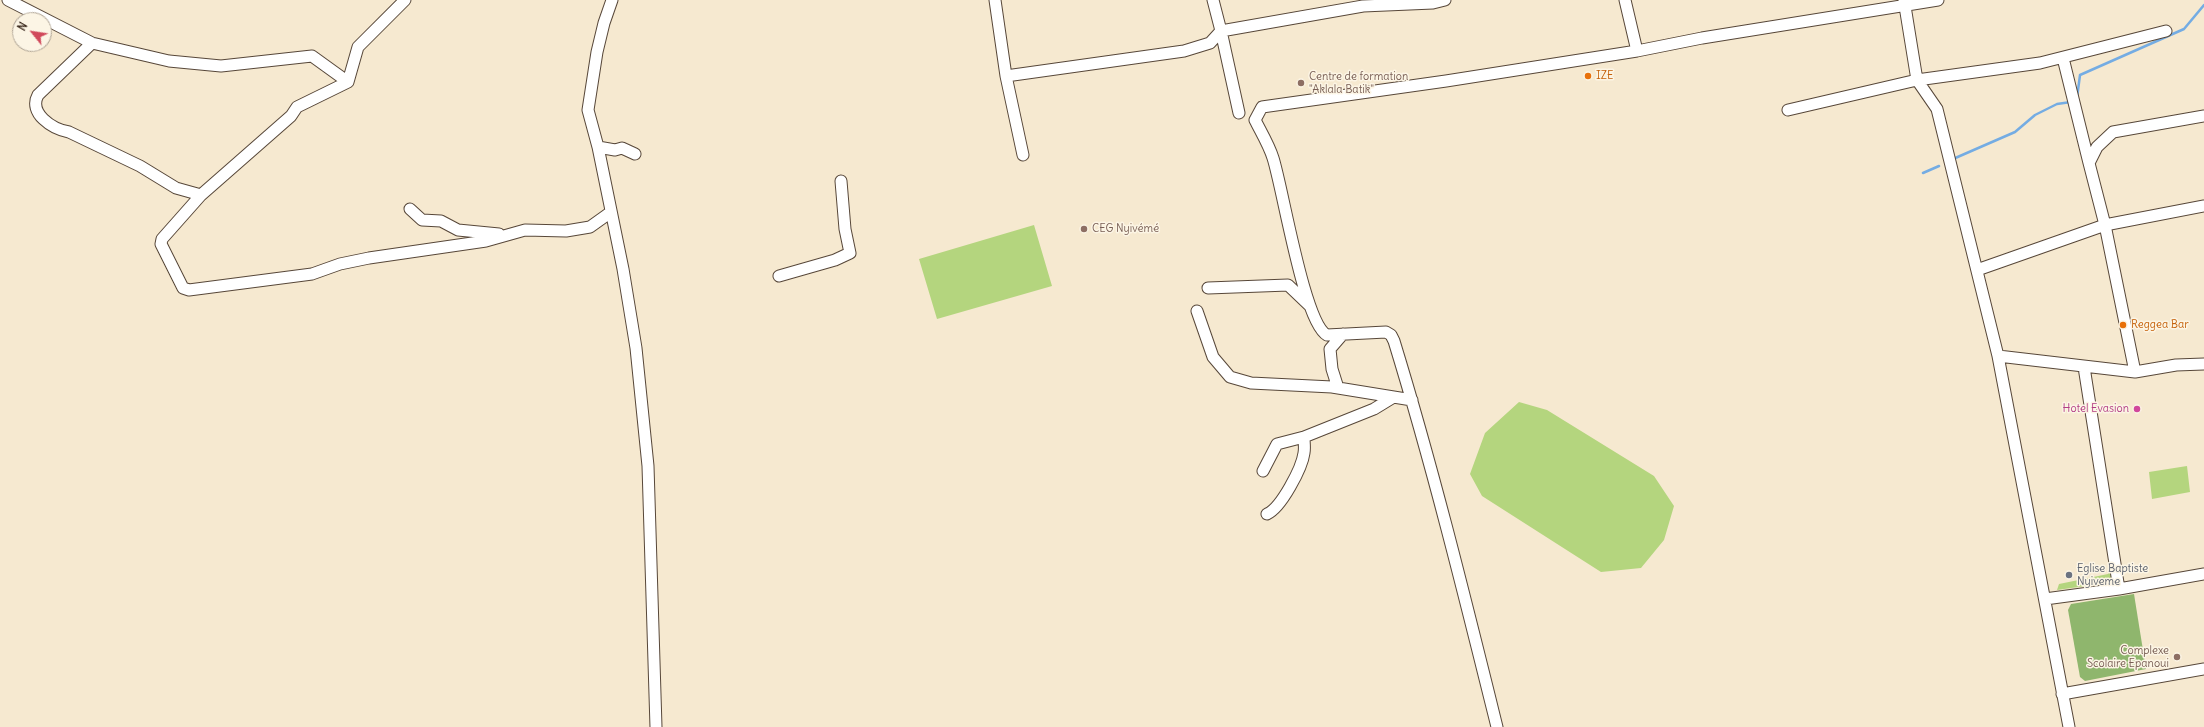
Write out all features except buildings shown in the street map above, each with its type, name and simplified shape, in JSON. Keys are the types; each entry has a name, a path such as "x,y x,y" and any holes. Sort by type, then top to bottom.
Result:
{"street":[{"path":"8,0 92,43 169,61 221,66 312,56 348,82"},
{"path":"405,0 358,47 348,82 297,107 291,116 201,195 161,241 182,288 189,290 312,274 340,264 369,258 449,247 525,230 566,231 590,227 611,212"},
{"path":"612,0 604,23 597,52 588,110 598,146 623,269 636,348 648,466 656,727"},
{"path":"995,0 1006,76 1023,155"},
{"path":"1212,0 1222,31 1239,113"},
{"path":"1006,76 1184,51 1210,43 1222,31 1363,6 1445,0"},
{"path":"1625,0 1637,51"},
{"path":"1497,727 1412,400 1391,335 1386,332 1327,335 1324,333 1310,306 1273,158 1255,120 1262,107 1637,51 1702,38 1904,3 1938,0"},
{"path":"1904,3 1917,80 1937,109 1998,356 2069,727"},
{"path":"1788,110 1917,80 1978,73 2063,58 2090,49 2166,31"},
{"path":"92,43 38,95 35,105 39,116 62,131 69,132 140,166 176,188 201,195"},
{"path":"2063,58 2088,163 2105,225 2135,372"},
{"path":"2088,163 2097,147 2113,132 2204,116"},
{"path":"598,146 615,150 622,148 635,154"},
{"path":"779,276 835,260 850,253 845,229 841,181"},
{"path":"1977,270 2105,225 2204,206"},
{"path":"410,209 422,220 441,221 458,230 506,235"},
{"path":"1208,288 1288,285 1310,306"},
{"path":"1196,311 1213,357 1230,377 1250,383 1338,388 1392,398 1412,400"},
{"path":"1338,388 1332,369 1330,349 1343,334"},
{"path":"1998,356 2135,372 2176,365 2204,364"},
{"path":"2084,367 2119,589"},
{"path":"1263,471 1277,444 1304,438 1374,409 1392,398"},
{"path":"1267,514 1278,506 1300,470 1304,453 1304,438"},
{"path":"2045,598 2119,589 2204,574"},
{"path":"2062,694 2204,669"}],"green space":[{"path":"1034,225 1052,286 937,319 919,259"},
{"path":"1519,402 1547,410 1654,476 1674,506 1664,540 1641,568 1601,572 1482,496 1470,474 1485,433"},
{"path":"2187,466 2190,492 2152,499 2149,472"},
{"path":"2110,572 2111,577 2107,583 2057,590 2059,584 2108,574"},
{"path":"2134,594 2146,669 2085,681 2080,677 2068,610 2071,604"}],"waterway":[{"path":"2077,98 2080,75 2184,29 2204,5"},
{"path":"1953,159 2015,132 2035,115 2057,104 2071,102"},
{"path":"1923,173 1939,166"}],"place":[{"name":"IZE","path":"1588,76"},
{"name":"Centre de formation \"Aklala Batik\"","path":"1301,83"},
{"name":"CEG Nyivémé","path":"1084,229"},
{"name":"Reggea Bar","path":"2123,325"},
{"name":"Hotel Evasion","path":"2137,409"},
{"name":"Eglise Baptiste Nyiveme","path":"2069,575"},
{"name":"Complexe Scolaire Epanoui","path":"2177,657"}]}
